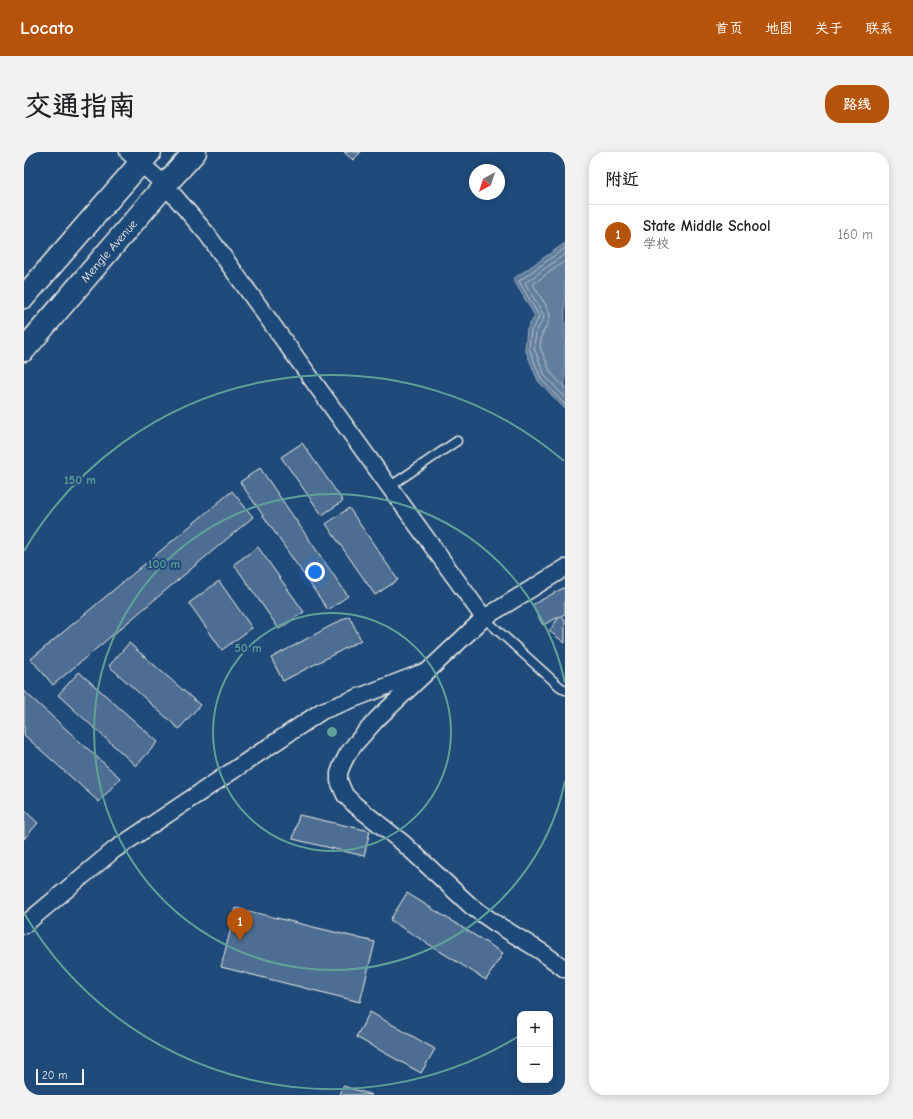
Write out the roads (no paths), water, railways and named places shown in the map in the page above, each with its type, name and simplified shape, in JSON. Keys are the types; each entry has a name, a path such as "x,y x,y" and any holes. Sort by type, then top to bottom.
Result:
{"main road":[{"name":"Mengle Avenue","path":"24,350 195,152"},
{"path":"24,297 140,156"}],"street":[{"path":"140,156 207,234 484,618"},
{"path":"565,568 484,618 377,719 355,744 342,765 339,773 339,781 345,795 403,843 472,907 542,952 565,970"},
{"path":"24,925 114,850 322,711 429,671"}],"lane":[{"path":"389,487 457,441"},
{"path":"484,618 565,690"}],"water":[{"path":"565,243 565,409 538,381 525,349 527,329 535,316 513,279"}],"place":[{"name":"State Middle School","path":"240,941"}]}
